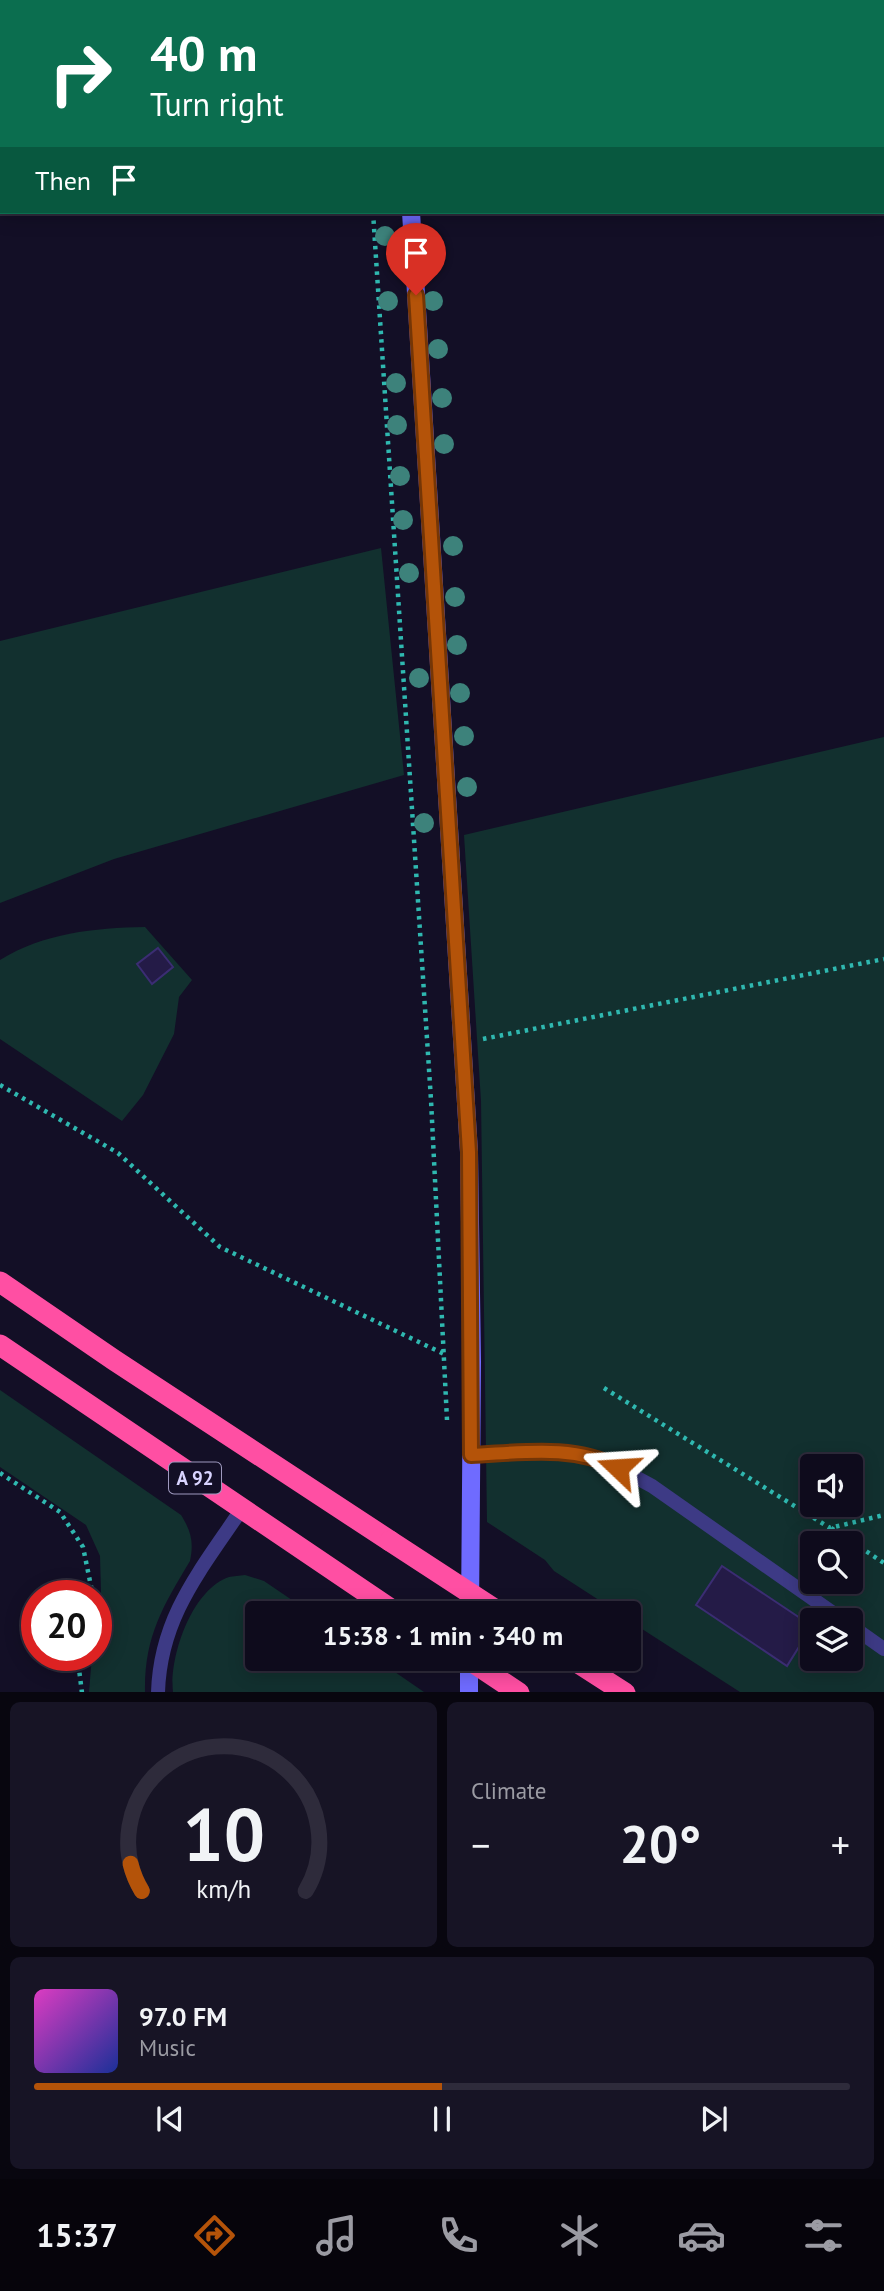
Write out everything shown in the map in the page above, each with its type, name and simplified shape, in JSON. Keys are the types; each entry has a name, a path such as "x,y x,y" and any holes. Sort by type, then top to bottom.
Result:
{"highway":[{"name":"A 92","path":"0,1282 482,1601"},
{"name":"A 92","path":"0,1345 379,1601"},
{"path":"487,1671 519,1692"},
{"path":"591,1671 625,1692"}],"main road":[{"path":"411,214 469,1152 472,1362 470,1601"},
{"path":"469,1671 469,1692"}],"lane":[{"path":"471,1455 563,1452 601,1459 652,1486 827,1608"},
{"path":"158,1692 160,1653 167,1631 192,1583 241,1510"},
{"path":"863,1634 884,1649"}],"path":[{"path":"373,214 431,1100 448,1430"},
{"path":"463,1044 884,959"},
{"path":"0,1085 118,1153 220,1247 444,1354 472,1362"},
{"path":"604,1388 884,1563"},
{"path":"0,1473 60,1512 83,1547 90,1580"},
{"path":"830,1528 884,1515"},
{"path":"79,1671 82,1692"}],"green space":[{"path":"381,548 404,775 114,859 0,903 0,641"},
{"path":"884,737 884,1692 740,1692 641,1628 641,1601 600,1601 487,1522 481,1101 464,835"},
{"path":"145,927 192,980 179,997 174,1034 143,1095 122,1121 0,1039 0,960 52,938 107,929"},
{"path":"0,1390 181,1515 192,1542 190,1561 157,1623 148,1655 145,1692 89,1692 91,1671 112,1671 112,1580 101,1580 100,1556 86,1525 0,1467"},
{"path":"245,1575 264,1581 293,1601 245,1601 245,1671 393,1671 424,1692 173,1692 175,1662 185,1627 204,1596 216,1584 229,1577"}],"building":[{"path":"158,948 173,967 152,984 137,964"},
{"path":"722,1566 800,1618 800,1645 787,1666 696,1605"}],"route":[{"path":"416,295 469,1152 471,1455 563,1452 601,1459 618,1468"}]}
